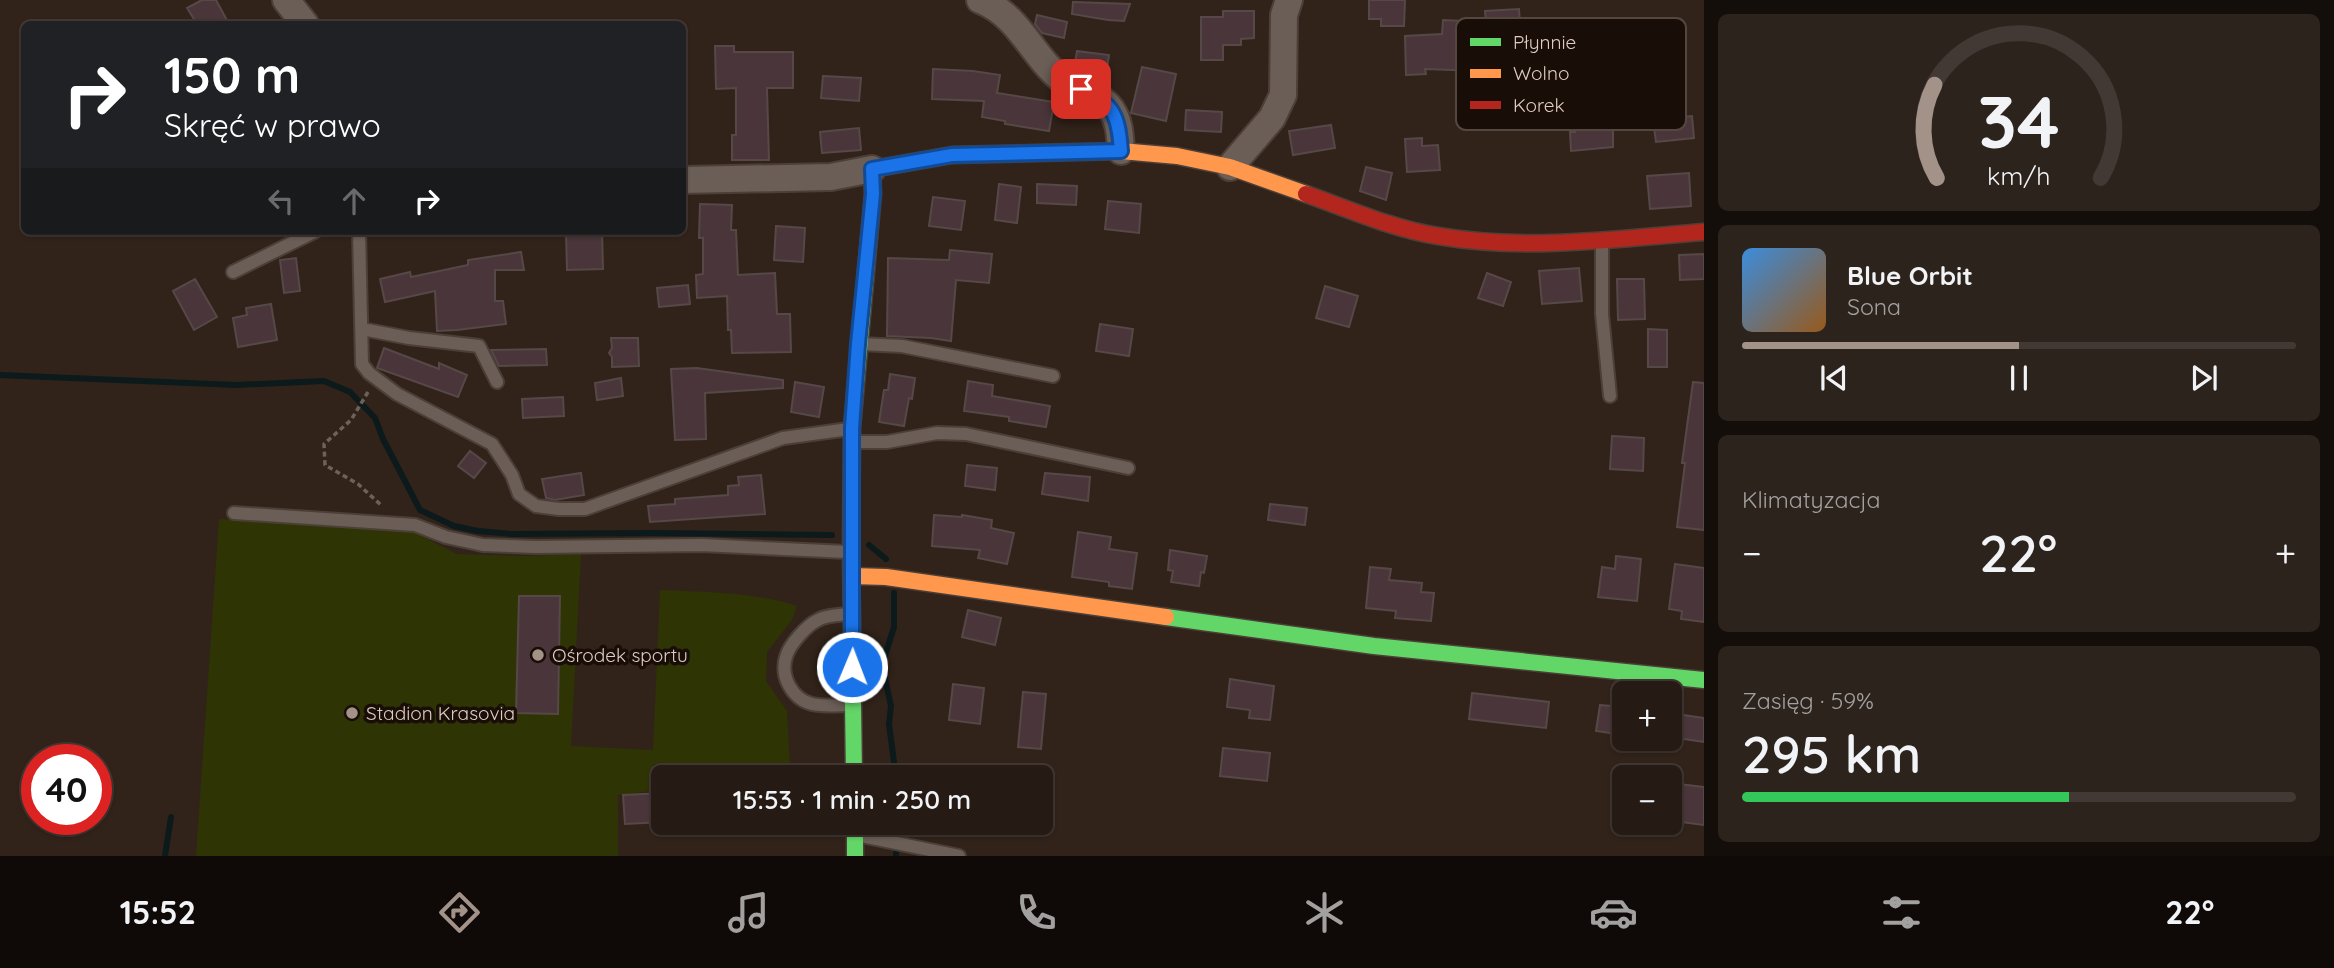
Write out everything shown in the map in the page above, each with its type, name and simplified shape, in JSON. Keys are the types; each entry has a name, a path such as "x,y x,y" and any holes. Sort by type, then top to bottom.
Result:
{"street":[{"path":"286,0 303,21"},
{"path":"980,0 995,6 1016,25 1065,82 1097,97 1110,107 1118,122 1121,151"},
{"path":"1230,167 1272,118 1283,95 1284,15 1289,0"},
{"path":"686,180 831,177 952,155 1121,151 1177,156 1230,167 1391,224 1435,236 1489,243 1602,240 1704,232"},
{"path":"854,765 852,435 873,194 872,169"},
{"path":"852,576 886,577 1374,646 1704,680"},
{"path":"855,835 855,856"}],"lane":[{"path":"233,272 308,235"},
{"path":"359,235 362,364 397,394 492,444 512,475 519,494 536,506 585,509 783,438 829,430 887,442 937,433 966,434 1128,468"},
{"path":"1602,240 1602,314 1610,396"},
{"path":"362,329 409,338 479,346 497,382"},
{"path":"858,344 902,346 1053,376"},
{"path":"234,513 415,525 446,537 483,545 536,548 702,545 851,552"},
{"path":"853,705 808,703 790,688 785,676 786,656 804,629 819,619 854,613"},
{"path":"873,835 899,844 959,856"}],"path":[{"path":"378,379 351,420 324,444 325,465 358,484 378,503 415,525"}],"green space":[{"path":"219,519 410,530 457,554 581,554 571,746 653,750 660,590 747,595 797,606 792,620 767,652 766,681 787,711 790,765 651,765 651,791 618,795 618,856 196,856"}],"building":[{"path":"202,0 216,0 227,21 195,21 187,8"},
{"path":"1369,0 1405,0 1404,26 1381,26 1381,19 1369,19"},
{"path":"1073,2 1130,4 1124,21 1072,14"},
{"path":"1519,9 1520,18 1486,18 1485,11"},
{"path":"1223,11 1254,11 1254,38 1241,39 1241,45 1223,45 1223,60 1201,60 1201,17 1223,17"},
{"path":"1037,15 1067,22 1064,38 1042,33 1035,24"},
{"path":"1443,20 1456,21 1456,70 1425,69 1426,74 1406,75 1405,36 1442,34"},
{"path":"715,46 734,46 734,52 793,52 793,88 767,88 769,160 732,160 732,135 736,135 736,88 716,89"},
{"path":"1077,51 1109,55 1105,81 1074,69"},
{"path":"1142,67 1176,74 1166,121 1131,113"},
{"path":"933,69 1000,75 997,93 1054,102 1049,131 1005,124 1005,121 982,117 984,101 932,99"},
{"path":"823,76 861,78 859,101 821,98"},
{"path":"1186,110 1222,112 1221,132 1185,130"},
{"path":"1692,116 1694,138 1656,142 1654,130 1686,130 1686,117"},
{"path":"1331,125 1335,148 1293,155 1289,131"},
{"path":"859,128 861,150 822,153 820,132"},
{"path":"1613,130 1613,147 1571,151 1570,132"},
{"path":"1422,138 1422,146 1438,145 1440,170 1407,172 1405,139"},
{"path":"1366,167 1392,173 1386,200 1360,191"},
{"path":"1689,173 1691,206 1650,209 1647,176"},
{"path":"999,184 1021,187 1017,223 995,220"},
{"path":"1037,184 1077,186 1076,205 1037,203"},
{"path":"933,197 965,201 961,230 929,226"},
{"path":"1108,201 1141,204 1139,233 1105,229"},
{"path":"700,204 732,205 731,230 736,230 738,275 775,273 777,314 790,314 791,352 732,353 727,296 697,298 696,275 703,274 703,238 699,238"},
{"path":"776,226 805,228 803,262 774,260"},
{"path":"566,235 602,235 603,269 567,270"},
{"path":"950,250 992,254 989,283 956,280 951,341 887,336 888,258 949,260"},
{"path":"521,252 524,270 495,270 495,301 503,301 506,324 437,331 435,291 385,302 380,279 410,272 411,277 468,265 468,260"},
{"path":"1704,254 1704,279 1680,280 1679,255"},
{"path":"296,258 300,291 284,293 280,260"},
{"path":"1579,268 1582,301 1542,304 1539,271"},
{"path":"1487,273 1511,282 1503,306 1478,298"},
{"path":"195,279 217,317 194,330 173,291"},
{"path":"1617,279 1644,279 1645,319 1618,320"},
{"path":"688,285 690,304 659,307 657,288"},
{"path":"1325,286 1358,296 1349,327 1316,318"},
{"path":"271,304 277,340 238,347 233,318 247,315 246,308"},
{"path":"1100,324 1133,329 1129,356 1096,351"},
{"path":"1648,329 1667,330 1667,367 1648,367"},
{"path":"611,338 638,338 639,366 612,367 609,353 612,348"},
{"path":"384,348 439,369 439,363 467,375 458,397 377,368"},
{"path":"546,349 547,365 499,366 491,350"},
{"path":"697,368 783,380 783,388 705,393 706,439 675,440 671,369"},
{"path":"890,374 915,378 904,426 879,422 884,390 888,390"},
{"path":"621,378 623,396 597,400 595,383"},
{"path":"968,381 993,385 992,396 1050,406 1046,427 1009,421 1009,417 964,411"},
{"path":"795,382 824,387 819,417 791,412"},
{"path":"1693,382 1704,383 1704,530 1677,527"},
{"path":"563,397 564,416 523,418 522,399"},
{"path":"1612,436 1644,438 1643,471 1610,469"},
{"path":"470,451 486,463 474,478 458,466"},
{"path":"967,465 997,468 995,490 965,486"},
{"path":"581,473 584,495 555,500 546,498 542,479"},
{"path":"1045,473 1090,477 1088,501 1042,494"},
{"path":"761,475 765,514 650,522 648,506 675,504 675,499 728,495 728,486 739,485 738,477"},
{"path":"1270,504 1307,508 1305,525 1268,520"},
{"path":"934,515 962,515 992,520 991,528 1014,533 1007,564 978,558 980,550 932,546"},
{"path":"1078,532 1111,537 1109,549 1137,553 1132,589 1109,586 1109,582 1072,577"},
{"path":"1170,550 1207,556 1199,586 1171,582 1173,571 1168,570"},
{"path":"1616,556 1641,559 1637,601 1598,597 1602,567 1615,569"},
{"path":"1675,564 1704,568 1704,622 1681,619 1682,611 1669,609"},
{"path":"1370,567 1391,569 1389,580 1422,583 1421,592 1434,593 1431,621 1395,618 1396,611 1366,608"},
{"name":"Ośrodek sportu","path":"519,596 560,596 558,714 516,713"},
{"path":"968,610 1001,618 995,645 962,637"},
{"path":"1230,679 1274,686 1270,720 1249,718 1250,710 1227,707"},
{"path":"953,684 984,688 980,724 949,720"},
{"path":"1023,692 1046,694 1041,749 1018,747"},
{"path":"1472,693 1549,702 1546,728 1469,719"},
{"path":"1600,705 1612,706 1612,733 1596,731"},
{"path":"1682,715 1704,718 1704,742 1682,739"},
{"path":"1223,748 1270,753 1267,781 1220,776"},
{"path":"1682,784 1704,787 1704,825 1682,822"},
{"path":"651,794 651,823 625,824 623,795"}],"waterway":[{"path":"0,375 236,385 324,381 350,392 375,418 420,510 454,526 478,531 512,534 832,535"},
{"path":"869,545 886,559"},
{"path":"894,593 894,627 882,665 891,706 889,724 894,765"},
{"path":"165,856 171,817"},
{"path":"896,856 897,835"}],"traffic: fast":[{"path":"854,765 852,428 869,238"},
{"path":"1166,617 1374,646 1704,680"},
{"path":"855,835 855,856"}],"traffic: slow":[{"path":"869,238 872,169 952,155 1121,151 1177,156 1230,167 1306,194"},
{"path":"852,576 886,577 1166,617"}],"traffic: jam":[{"path":"1306,194 1404,229 1471,240 1504,243 1571,242 1704,232"}],"place":[{"name":"Ośrodek sportu","path":"538,655"},
{"name":"Stadion Krasovia","path":"352,713"}],"route":[{"path":"852,667 852,428 870,238 872,169 952,155 1121,151 1118,122 1110,107 1081,89"}]}
